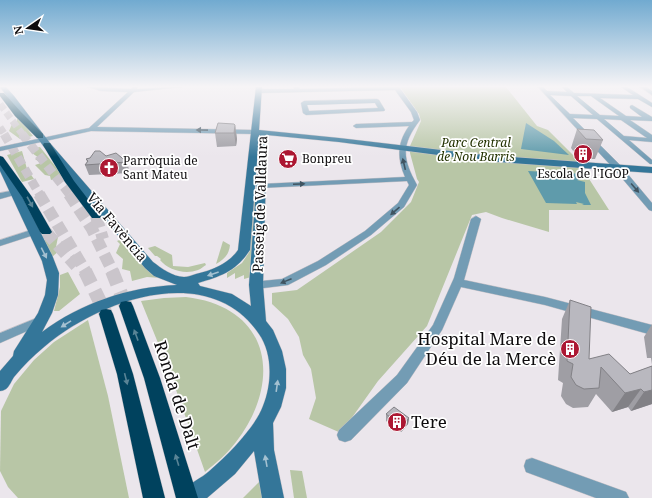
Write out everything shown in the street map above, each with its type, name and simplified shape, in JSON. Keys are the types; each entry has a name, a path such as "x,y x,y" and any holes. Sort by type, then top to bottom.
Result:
{"highway":[{"path":"15,110 43,140 70,182 96,216"},
{"path":"0,160 27,197 40,232"},
{"name":"Ronda de Dalt","path":"126,306 152,378 188,498"},
{"path":"106,314 125,374 154,498"}],"street":[{"path":"91,129 111,110"},
{"name":"Passeig de Valldaura","path":"259,320 256,285 256,183 261,110"},
{"path":"305,110 306,113 376,110"},
{"path":"256,285 287,281 322,263 368,233 401,205 413,186 404,167 400,148 406,135 417,120 413,110"},
{"path":"562,110 618,168 652,208"},
{"path":"590,110 651,166"},
{"path":"614,110 651,139"},
{"path":"637,110 651,119"},
{"path":"568,116 651,119"},
{"path":"356,126 414,124"},
{"path":"0,150 91,129 208,130 338,140 500,160 618,168 651,166"},
{"path":"622,138 651,139"},
{"name":"Via Favència","path":"43,140 149,265 159,273 237,303 259,320"},
{"path":"0,160 15,192 40,232 53,277 53,287 50,299 14,366"},
{"path":"256,183 410,179"},
{"name":"Passeig de Valldaura","path":"160,290 221,271 235,262 240,256 246,243 256,183"},
{"path":"0,196 15,192"},
{"path":"345,435 375,408 402,379 426,347 438,327 457,282 476,219"},
{"path":"0,243 40,232"},
{"path":"457,282 545,301 652,330"},
{"path":"1,382 14,366 39,342 80,315 118,299 160,290 178,289 207,291"},
{"path":"188,498 211,482 240,454 264,423 272,407 276,394 278,370 277,360 273,343 259,320"},
{"path":"0,338 39,321"},
{"path":"264,423 264,450 273,498"},
{"path":"532,466 620,498"}],"green space":[{"name":"Parc Central de Nou Barris","path":"416,110 524,110 537,126 548,130 575,157 609,210 549,210 549,232 486,212 472,215 427,326 378,381 341,433 309,419 316,398 311,369 303,355 299,337 288,319 272,304 272,293 297,290 381,232 411,202 419,182 410,153 410,146 421,121"},
{"path":"17,115 33,136 20,139 9,131 12,124 17,122"},
{"path":"40,147 63,176 51,180 50,176 45,175 35,165 41,163 35,159 39,158 29,149"},
{"path":"22,151 27,169 34,179 22,182 7,155"},
{"path":"254,192 257,192 251,277 244,279 244,275 235,279 235,273 227,278 227,273 242,263 250,251"},
{"path":"58,237 56,247 61,249 52,257 44,240"},
{"path":"122,239 161,278 147,277 132,281 130,271 122,269 123,259 116,253 120,244 117,241"},
{"path":"223,241 230,245 229,251 222,260 216,264"},
{"path":"155,246 172,255 173,266 188,267 205,263 206,265 199,270 188,272 177,271 163,264 160,260 161,259 155,256 148,248"},
{"path":"68,272 80,294 59,311 54,311 60,287 60,275"},
{"path":"186,297 214,304 236,315 252,331 260,350 263,372 260,395 251,419 233,446 205,472 169,370 141,301"},
{"path":"88,320 108,396 129,498 18,498 8,487 0,471 1,411 14,384 34,360 54,342"},
{"path":"290,470 302,471 307,498 294,498"},
{"path":"261,480 264,498 243,498"}],"water":[{"path":"526,123 554,141 569,155 521,149"},
{"path":"528,171 585,174 586,178 577,180 585,182 585,193 591,205 582,205 584,204 576,202 577,204 546,203"}],"building":[{"path":"218,123 234,124 234,133 215,133"},
{"path":"577,129 594,130 603,140 586,139"},
{"path":"95,151 100,151 106,156 116,153 127,162 85,165 88,161 86,159 90,158"},
{"path":"570,300 591,307 589,359 609,354 630,374 652,366 652,390 644,392 641,389 625,393 601,367 599,388 584,389 576,385 571,377 573,364 567,361"},
{"path":"394,407 409,418 402,426 386,414"}],"tunnel":[{"path":"5,110 23,135"},
{"path":"0,127 5,135"},
{"path":"4,134 40,195"},
{"path":"22,134 70,195"},
{"path":"39,194 86,272"},
{"path":"69,194 92,229 113,272"},
{"path":"96,216 103,239"},
{"path":"46,232 76,266"},
{"path":"85,271 106,314"},
{"path":"112,271 126,306"}],"place":[{"name":"Escola de l'IGOP","path":"583,154"},
{"name":"Bonpreu","path":"288,159"},
{"name":"Parròquia de Sant Mateu","path":"109,168"},
{"name":"Hospital Mare de Déu de la Mercè","path":"570,349"},
{"name":"Tere","path":"397,422"}]}
